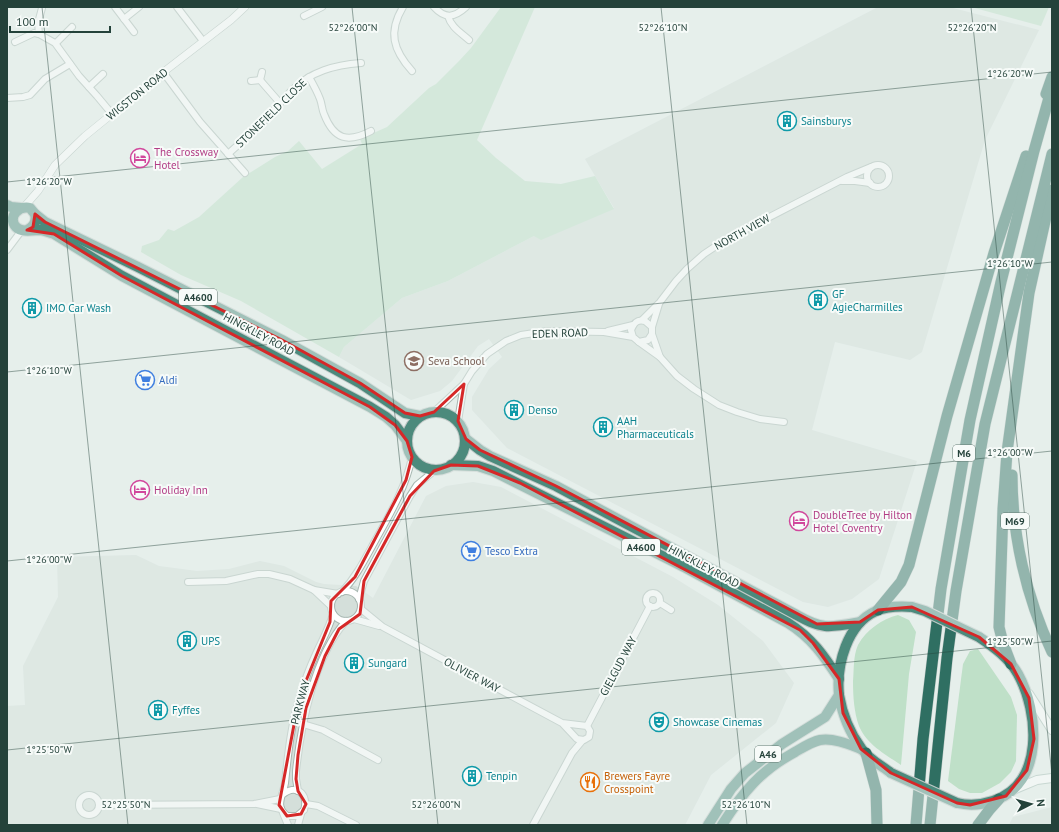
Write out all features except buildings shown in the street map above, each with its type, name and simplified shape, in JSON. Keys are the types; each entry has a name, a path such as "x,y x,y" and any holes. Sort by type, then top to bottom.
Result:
{"highway":[{"path":"878,825 876,790 863,751 850,730 840,695 839,679 846,644 860,622 878,610 901,582 909,565 947,416 994,253 1052,77"},
{"name":"M6","path":"916,825 941,589 970,420 1001,282 1034,151 1052,87"},
{"name":"M6","path":"930,825 937,741 956,591 984,431 1052,154"},
{"path":"978,825 999,799 1013,790 1020,781 1027,770 1033,747 1033,715 1029,698 1002,643 999,627 1007,452 1029,293 1052,190"},
{"name":"A4600","path":"7,205 11,207 30,208 35,213"},
{"path":"23,207 16,210 14,215 17,226 32,228 36,223 35,213"},
{"name":"HINCKLEY ROAD","path":"35,213 45,222 172,284 306,353 360,383 399,409 420,416"},
{"name":"HINCKLEY ROAD","path":"17,226 42,230 54,234 122,276 370,407 392,422 408,441"},
{"name":"M69","path":"1017,384 1012,488 1018,542 1029,590 1040,624 1052,652"},
{"path":"434,412 449,415 458,421 464,429 466,439 464,454 457,461 442,469 434,470 424,467 412,457 409,450 408,434 412,424 420,416 425,413 434,412"},
{"name":"HINCKLEY ROAD","path":"466,439 490,456 556,486 795,614 825,626 837,626 860,622"},
{"name":"HINCKLEY ROAD","path":"451,465 478,466 493,470 628,540 686,568 788,623 800,630 813,642 839,679"},
{"path":"878,610 897,606 912,607 925,611 979,637 993,647 1011,664"},
{"name":"A46","path":"708,825 731,789 745,773 782,744 825,717 840,695"},
{"name":"A46","path":"722,825 738,799 761,774 806,745 820,740 832,740 863,751"},
{"path":"863,751 891,773 958,803 970,806 999,799"}],"main road":[{"path":"1023,685 1052,730"},
{"path":"1013,790 1037,780 1052,778"}],"street":[{"path":"115,7 134,32"},
{"path":"124,19 138,7"},
{"path":"177,7 203,41"},
{"name":"WIGSTON ROAD","path":"23,207 38,191 55,165 85,136 246,7"},
{"path":"304,16 322,7"},
{"path":"403,7 395,24 394,38 399,55 412,71"},
{"path":"434,7 440,13 448,16 454,15 466,7"},
{"path":"39,34 38,23 42,8"},
{"path":"448,16 454,28 469,40"},
{"path":"56,43 72,27"},
{"path":"15,42 34,34 39,34 51,39 56,43 79,76 112,114"},
{"name":"STONEFIELD CLOSE","path":"228,154 259,126 300,83 326,68 343,64 361,63"},
{"path":"7,98 30,95 45,79 70,64"},
{"path":"163,72 200,122 245,173"},
{"path":"260,80 262,72"},
{"path":"89,87 103,74"},
{"path":"309,77 320,99 327,120 335,132 340,136 348,138 360,136 371,131"},
{"path":"252,81 260,80"},
{"path":"260,80 280,103"},
{"path":"878,165 887,170 888,179 884,184 876,186 870,183 867,177 868,170 871,167 878,165"},
{"name":"NORTH VIEW","path":"660,302 687,269 704,254 725,240 840,182 856,172 871,167"},
{"name":"NORTH VIEW","path":"840,182 855,181 870,183"},
{"name":"WIGSTON ROAD","path":"35,213 38,191"},
{"path":"7,250 17,226"},
{"path":"604,332 633,325 635,322 642,320 660,302"},
{"path":"660,302 652,327 652,334 660,357"},
{"path":"642,320 649,322 652,327"},
{"path":"633,325 631,330 633,337"},
{"name":"EDEN ROAD","path":"434,412 464,384 472,371 487,354 506,341 521,335 548,331 604,332"},
{"path":"604,332 633,337 660,357 677,376 694,389 719,404 737,412 760,419 784,422"},
{"path":"639,342 648,340 652,334"},
{"name":"EDEN ROAD","path":"458,421 464,384"},
{"path":"330,606 334,597 340,593 355,576 406,480 412,457"},
{"path":"188,582 226,581 258,574 269,574 290,578 314,590 330,606 332,614 337,618 346,621 354,619 357,617 361,609 359,599 364,581 410,496 417,485 434,470"},
{"path":"314,590 353,593 359,599"},
{"name":"GIELGUD WAY","path":"587,726 650,606 646,600 648,595 652,593 658,594 660,603"},
{"path":"650,606 656,606 660,603 672,610"},
{"name":"OLIVIER WAY","path":"361,609 383,627 562,723 575,736"},
{"name":"PARKWAY","path":"281,797 299,698 314,657 328,628 332,614"},
{"name":"OLIVIER WAY","path":"354,619 383,627"},
{"name":"PARKWAY","path":"298,791 296,779 303,724 310,695 320,668 339,629 346,621"},
{"name":"OLIVIER WAY","path":"562,723 578,725"},
{"path":"303,724 323,730 378,760"},
{"path":"533,825 572,753 582,741 587,739 590,735 590,730 587,726 582,724 578,725 575,729 572,753"},
{"path":"575,736 582,741"},
{"path":"99,805 254,804 281,797 290,790 298,791 304,796 306,804 298,825"},
{"path":"281,797 279,805 288,825"},
{"path":"254,804 282,811 292,817 301,814"},
{"path":"306,804 318,806 356,825"}],"highlighted area":[{"path":"35,214 45,222 282,340 360,383 405,413 420,416 434,412 464,384 458,421 466,439 480,450 556,486 817,624 860,622 878,610 912,607 979,637 1011,664 1029,698 1034,739 1027,770 1006,796 970,805 957,803 891,773 861,749 843,713 839,679 813,643 800,630 520,483 478,466 451,465 434,471 410,496 364,581 360,614 339,629 325,656 306,708 298,755 296,779 298,791 306,804 301,814 287,816 279,805 299,698 330,622 331,601 355,577 406,480 412,457 407,441 395,425 370,407 122,276 54,234 27,230 33,227"}],"shaded area":[{"path":"878,7 949,7 1039,30 985,140 922,352 910,360 835,342 812,430 917,461 879,579 852,599 828,607 803,602 507,448 472,410 472,397 489,369 502,357 489,339 478,346 452,381 440,391 411,400 339,357 344,347 402,298 448,281 534,236 614,208 585,159"},
{"path":"473,482 501,487 673,577 718,605 763,641 794,683 776,723 711,775 685,825 7,825 7,706 25,705 23,666 58,597 57,557 136,555 159,566 197,571 229,569 260,561 284,566 316,582 356,586 373,598 426,496 446,486"},
{"path":"1052,807 1052,825 1009,825 1013,817"}],"green space":[{"path":"501,7 535,7 477,140 496,158 525,181 561,184 595,176 614,209 541,240 534,236 448,281 402,298 344,347 339,357 241,301 181,275 141,252 142,246 159,240 168,229 174,231 199,217 243,177 275,157 288,151 299,141 322,169 362,144 360,139 387,127 429,88 436,84 459,61 471,48"},
{"path":"971,7 1049,7 1041,26"},
{"path":"898,615 909,620 916,632 909,674 901,765 872,744 862,733 856,715 853,687 855,654 861,640 880,622"},
{"path":"978,649 1011,697 1017,715 1016,761 1011,772 1000,783 982,793 970,793 959,789 948,781 963,664 970,651"}],"place":[{"name":"Sainsburys","path":"787,121"},
{"name":"The Crossway Hotel","path":"140,158"},
{"name":"GF AgieCharmilles","path":"818,300"},
{"name":"IMO Car Wash","path":"32,308"},
{"name":"Seva School","path":"414,361"},
{"name":"Aldi","path":"145,380"},
{"name":"Denso","path":"514,410"},
{"name":"AAH Pharmaceuticals","path":"603,427"},
{"name":"Holiday Inn","path":"140,490"},
{"name":"DoubleTree by Hilton Hotel Coventry","path":"799,521"},
{"name":"Tesco Extra","path":"471,551"},
{"name":"UPS","path":"187,641"},
{"name":"Sungard","path":"354,663"},
{"name":"Fyffes","path":"158,710"},
{"name":"Showcase Cinemas","path":"659,722"},
{"name":"Tenpin","path":"472,776"},
{"name":"Brewers Fayre Crosspoint","path":"590,782"}]}
